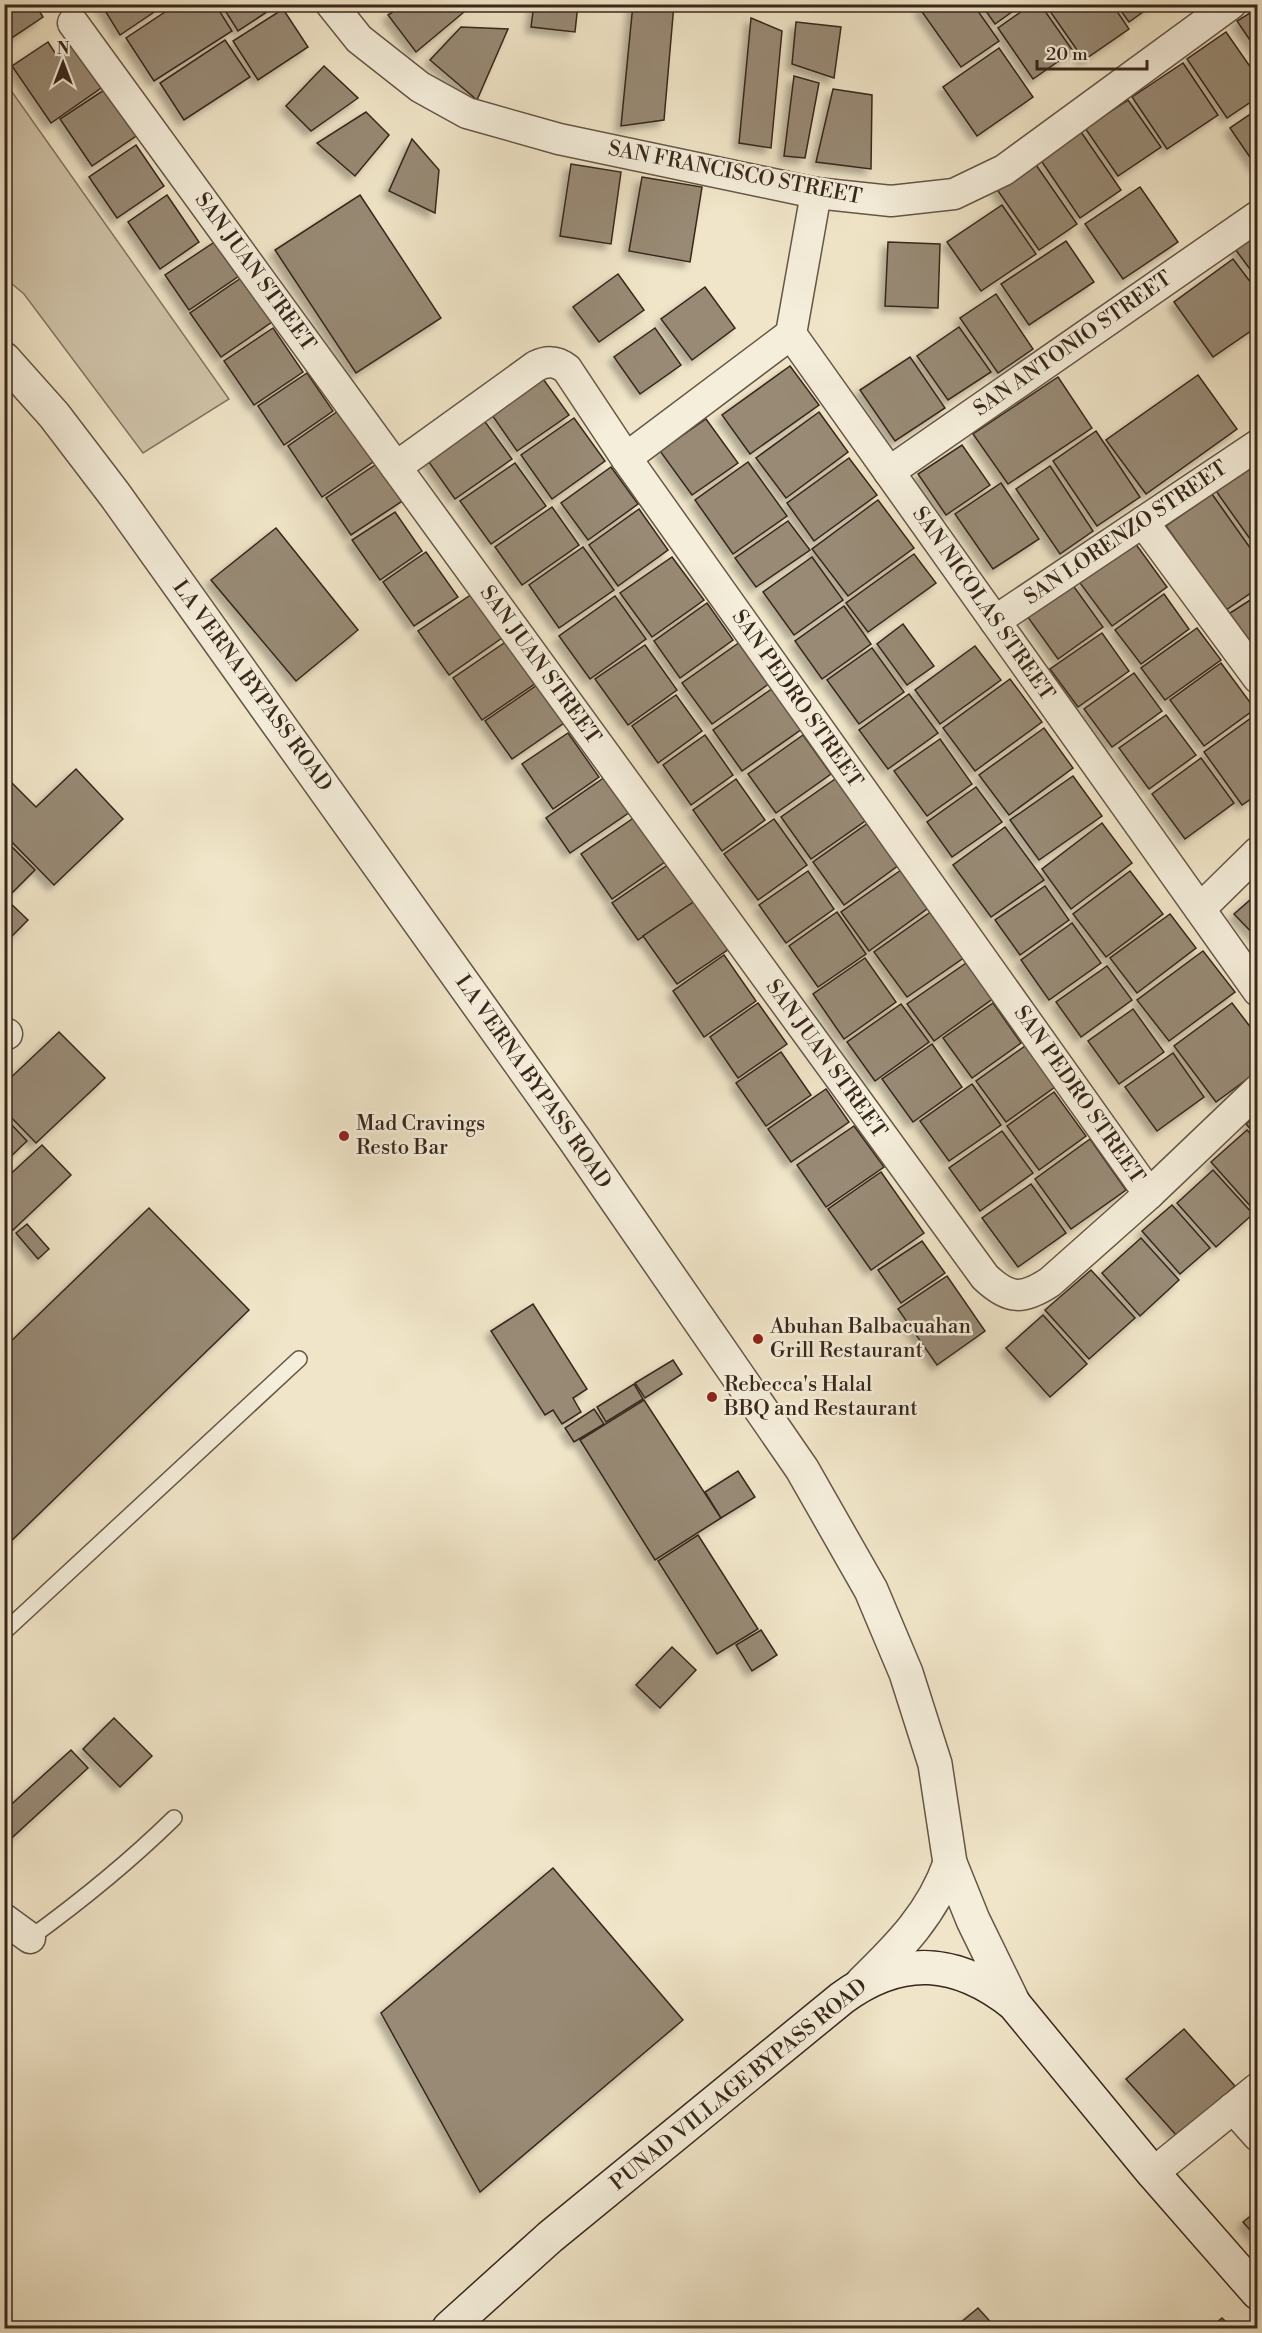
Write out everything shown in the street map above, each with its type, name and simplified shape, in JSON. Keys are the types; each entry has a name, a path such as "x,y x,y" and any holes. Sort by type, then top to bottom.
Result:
{"street":[{"name":"SAN FRANCISCO STREET","path":"331,4 359,39 420,87 467,113 559,139 816,193 891,201 954,194 1004,170 1231,4"},
{"name":"SAN JUAN STREET","path":"73,23 986,1277 999,1291 1017,1296 1034,1293 1050,1282 1149,1194"},
{"path":"626,458 791,334 816,193"},
{"name":"SAN ANTONIO STREET","path":"889,472 1257,216"},
{"name":"SAN NICOLAS STREET","path":"791,334 1257,991"},
{"name":"LA VERNA BYPASS ROAD","path":"4,359 54,416 122,505 575,1140 802,1469 871,1590 906,1673 935,1764 950,1863 973,1920 1014,2004"},
{"name":"SAN PEDRO STREET","path":"396,467 536,366 551,362 567,369 626,458 1149,1194"},
{"name":"SAN LORENZO STREET","path":"994,621 1257,445"},
{"path":"1143,522 1257,678"},
{"path":"1200,909 1257,852"},
{"path":"1149,1194 1257,1090"},
{"path":"862,1983 900,1946 924,1917 942,1885 950,1863"},
{"path":"4,1919 30,1938"},
{"name":"PUNAD VILLAGE BYPASS ROAD","path":"449,2328 550,2237 862,1983 891,1971 933,1968 949,1970 980,1981 1014,2004 1153,2173 1257,2294"},
{"path":"1153,2173 1257,2088"},
{"path":"1233,2108 1257,2136"}],"lane":[{"path":"4,1632 299,1359"},
{"path":"30,1938 137,1855 174,1818"}],"shaded area":[{"path":"5,82 229,399 143,453 24,294 5,278"}],"building":[{"path":"4,4 35,4 43,17 4,43"},
{"path":"101,4 166,4 120,35"},
{"path":"177,4 215,4 232,31 154,81 126,38"},
{"path":"221,4 279,4 238,31"},
{"path":"405,4 457,4 464,12 416,52 388,15"},
{"path":"534,4 578,4 575,32 531,27"},
{"path":"633,4 674,4 664,120 621,126"},
{"path":"926,4 973,4 999,41 961,67 920,9"},
{"path":"981,4 1023,4 995,24"},
{"path":"1032,4 1040,4 1073,51 1033,79 998,28"},
{"path":"1045,4 1112,4 1129,29 1084,60"},
{"path":"1116,4 1154,4 1129,22"},
{"path":"1258,8 1258,52 1237,21"},
{"path":"283,9 308,47 258,80 233,41"},
{"path":"751,18 782,31 771,148 739,143"},
{"path":"796,22 841,27 834,78 792,64"},
{"path":"461,27 508,29 477,100 430,60"},
{"path":"1226,32 1258,78 1258,97 1227,118 1187,59"},
{"path":"225,40 250,77 184,120 160,83"},
{"path":"48,42 57,56 75,44 104,86 51,123 12,66"},
{"path":"999,48 1033,97 977,136 943,87"},
{"path":"1183,63 1218,115 1167,149 1132,97"},
{"path":"324,66 358,98 311,131 286,106"},
{"path":"794,76 819,83 805,158 784,156"},
{"path":"110,86 142,132 92,166 60,119"},
{"path":"833,89 872,95 871,169 816,162"},
{"path":"1128,100 1161,147 1118,176 1085,128"},
{"path":"1258,109 1258,169 1230,128"},
{"path":"366,112 389,135 355,176 317,143"},
{"path":"1081,132 1121,190 1080,218 1040,159"},
{"path":"412,139 439,170 435,213 389,191"},
{"path":"136,145 164,186 117,218 89,177"},
{"path":"1034,162 1077,224 1039,250 996,188"},
{"path":"571,164 621,172 611,244 560,236"},
{"path":"642,177 702,187 690,262 629,251"},
{"path":"1140,187 1178,242 1123,279 1085,224"},
{"path":"167,195 199,242 160,269 128,222"},
{"path":"360,195 441,318 356,373 275,250"},
{"path":"1002,205 1036,254 981,291 947,242"},
{"path":"1258,233 1258,280 1235,249"},
{"path":"216,241 239,276 189,310 165,275"},
{"path":"1066,241 1094,282 1029,325 1001,284"},
{"path":"888,242 940,244 938,308 885,306"},
{"path":"1233,259 1258,292 1258,326 1213,357 1174,302"},
{"path":"618,274 644,310 599,342 573,307"},
{"path":"241,278 272,322 221,357 190,313"},
{"path":"705,287 735,328 692,360 661,319"},
{"path":"996,294 1033,349 998,373 960,318"},
{"path":"959,327 991,372 948,400 917,356"},
{"path":"273,328 303,372 254,405 224,361"},
{"path":"655,328 681,365 640,394 614,357"},
{"path":"910,357 945,408 895,441 860,390"},
{"path":"790,366 819,405 750,454 722,415"},
{"path":"307,373 333,411 284,445 258,406"},
{"path":"1198,375 1237,429 1146,494 1106,440"},
{"path":"541,376 569,415 517,451 490,412"},
{"path":"1058,377 1092,428 1008,484 973,434"},
{"path":"341,409 376,460 322,497 288,446"},
{"path":"819,412 848,452 786,498 756,458"},
{"path":"574,418 605,461 552,499 521,455"},
{"path":"483,419 512,459 455,499 426,458"},
{"path":"706,419 738,463 692,495 660,451"},
{"path":"1096,431 1140,497 1097,526 1053,461"},
{"path":"962,445 990,485 946,515 918,474"},
{"path":"849,458 877,495 814,541 787,503"},
{"path":"748,462 787,516 733,554 695,500"},
{"path":"378,463 404,500 351,535 326,498"},
{"path":"515,463 546,506 491,544 460,501"},
{"path":"1258,463 1258,544 1255,546 1216,491"},
{"path":"1050,466 1093,531 1060,554 1016,489"},
{"path":"611,467 638,504 588,540 561,503"},
{"path":"1001,483 1039,539 993,569 955,514"},
{"path":"1212,494 1258,559 1258,588 1226,610 1166,526"},
{"path":"878,500 914,548 848,596 812,549"},
{"path":"552,507 579,545 522,585 495,547"},
{"path":"639,509 668,550 618,586 589,545"},
{"path":"395,512 422,551 380,580 352,540"},
{"path":"788,521 810,550 756,587 735,558"},
{"path":"276,528 358,630 296,681 211,580"},
{"path":"1135,543 1167,587 1112,626 1080,583"},
{"path":"583,547 614,590 559,628 529,585"},
{"path":"426,552 458,597 414,626 383,582"},
{"path":"914,554 936,583 868,632 846,603"},
{"path":"672,557 704,600 652,637 620,593"},
{"path":"812,557 843,600 794,635 763,592"},
{"path":"1072,584 1103,627 1058,659 1027,616"},
{"path":"472,594 502,638 449,675 418,631"},
{"path":"1164,594 1189,629 1141,664 1115,630"},
{"path":"1258,595 1258,658 1227,615"},
{"path":"615,596 646,639 590,679 559,636"},
{"path":"707,603 733,640 680,678 654,641"},
{"path":"844,606 871,644 822,679 795,641"},
{"path":"903,624 934,666 907,685 877,644"},
{"path":"1197,628 1221,660 1165,700 1141,668"},
{"path":"1102,633 1129,671 1078,707 1050,669"},
{"path":"510,639 539,681 482,720 453,678"},
{"path":"740,642 770,683 712,724 682,683"},
{"path":"645,645 677,690 628,725 595,679"},
{"path":"975,646 1001,680 940,724 915,690"},
{"path":"872,648 904,692 859,724 827,680"},
{"path":"1221,663 1255,709 1204,746 1170,700"},
{"path":"1134,673 1162,711 1112,747 1084,709"},
{"path":"1010,679 1042,722 975,771 943,728"},
{"path":"540,683 567,721 512,759 485,721"},
{"path":"773,688 802,729 742,771 713,730"},
{"path":"909,694 938,733 888,769 859,730"},
{"path":"676,695 702,731 658,763 632,726"},
{"path":"1258,713 1258,794 1242,805 1204,752"},
{"path":"1166,715 1196,755 1149,789 1119,748"},
{"path":"1044,728 1073,768 1009,815 979,775"},
{"path":"568,733 599,777 553,809 522,764"},
{"path":"705,735 733,775 691,805 663,765"},
{"path":"803,735 831,774 776,813 748,774"},
{"path":"940,739 972,784 927,816 894,771"},
{"path":"1201,758 1234,803 1185,839 1152,794"},
{"path":"76,769 123,819 54,885 4,834 4,775 36,807"},
{"path":"1073,776 1102,816 1039,860 1010,820"},
{"path":"605,777 630,812 570,853 546,818"},
{"path":"838,777 868,819 811,859 781,817"},
{"path":"736,779 765,820 722,851 693,810"},
{"path":"976,787 1002,822 952,857 927,822"},
{"path":"638,815 669,859 612,899 581,854"},
{"path":"774,819 807,865 758,900 724,854"},
{"path":"868,823 899,865 844,905 813,862"},
{"path":"1102,823 1132,863 1071,909 1042,869"},
{"path":"1005,827 1044,880 991,917 953,865"},
{"path":"10,845 35,870 6,899 28,920 4,944 4,851"},
{"path":"672,862 698,899 638,940 612,903"},
{"path":"904,868 931,906 869,951 841,912"},
{"path":"808,871 834,909 786,943 759,905"},
{"path":"1130,871 1163,914 1106,957 1073,914"},
{"path":"1045,886 1069,920 1020,955 995,920"},
{"path":"1258,893 1258,939 1234,914"},
{"path":"695,901 729,949 677,984 643,936"},
{"path":"932,911 965,957 907,997 874,952"},
{"path":"837,912 866,954 818,987 789,946"},
{"path":"1170,914 1196,948 1137,993 1110,958"},
{"path":"1072,923 1101,963 1049,1000 1021,960"},
{"path":"1203,951 1235,992 1169,1041 1137,1000"},
{"path":"724,955 756,1001 704,1037 673,991"},
{"path":"865,958 896,1002 844,1039 813,994"},
{"path":"972,959 998,995 934,1041 907,1004"},
{"path":"1107,966 1132,1000 1081,1037 1056,1002"},
{"path":"758,1003 787,1044 738,1078 710,1037"},
{"path":"993,1003 1021,1043 972,1078 943,1038"},
{"path":"1232,1003 1258,1037 1258,1071 1216,1102 1174,1046"},
{"path":"901,1004 929,1042 875,1081 847,1042"},
{"path":"1133,1009 1164,1052 1119,1084 1088,1041"},
{"path":"59,1032 105,1078 36,1143 4,1110 4,1084"},
{"path":"932,1044 962,1087 913,1122 882,1079"},
{"path":"1025,1046 1055,1087 1006,1122 976,1081"},
{"path":"781,1052 811,1095 766,1126 736,1083"},
{"path":"1173,1053 1204,1097 1157,1131 1125,1087"},
{"path":"972,1084 1001,1125 949,1161 920,1121"},
{"path":"826,1089 849,1122 791,1162 768,1129"},
{"path":"1054,1092 1086,1136 1039,1170 1007,1126"},
{"path":"1258,1114 1258,1137 1246,1124"},
{"path":"10,1123 27,1141 4,1163 4,1128"},
{"path":"854,1126 884,1167 826,1207 797,1165"},
{"path":"1247,1130 1258,1142 1258,1203 1252,1208 1211,1162"},
{"path":"1002,1131 1033,1173 980,1211 949,1168"},
{"path":"1090,1139 1126,1190 1071,1229 1035,1179"},
{"path":"42,1145 71,1175 13,1230 4,1222 4,1180"},
{"path":"1213,1170 1253,1214 1216,1247 1177,1203"},
{"path":"881,1172 924,1233 871,1270 828,1209"},
{"path":"1031,1184 1066,1233 1018,1267 982,1218"},
{"path":"1172,1205 1210,1248 1180,1274 1142,1231"},
{"path":"149,1208 249,1310 4,1548 4,1348"},
{"path":"27,1224 49,1249 38,1259 16,1233"},
{"path":"1141,1238 1179,1280 1140,1316 1102,1273"},
{"path":"922,1241 945,1273 901,1303 878,1270"},
{"path":"1091,1270 1135,1318 1089,1359 1045,1310"},
{"path":"947,1276 985,1331 937,1365 898,1309"},
{"path":"533,1304 587,1389 573,1398 581,1412 562,1424 553,1410 545,1415 491,1331"},
{"path":"1043,1315 1087,1364 1050,1397 1006,1348"},
{"path":"673,1360 682,1374 645,1398 635,1383"},
{"path":"634,1384 643,1399 606,1422 597,1407"},
{"path":"644,1400 721,1518 655,1560 580,1440"},
{"path":"594,1409 604,1424 574,1442 565,1428"},
{"path":"738,1471 755,1497 721,1518 705,1492"},
{"path":"698,1535 758,1629 717,1654 658,1561"},
{"path":"761,1630 777,1655 752,1671 736,1645"},
{"path":"672,1647 696,1670 660,1708 636,1685"},
{"path":"114,1718 152,1756 120,1787 83,1749"},
{"path":"71,1750 88,1768 4,1845 4,1811"},
{"path":"553,1868 683,2020 480,2192 381,2013"},
{"path":"1184,2029 1235,2086 1177,2136 1126,2079"},
{"path":"1258,2210 1258,2239 1243,2222"},
{"path":"978,2308 996,2328 954,2328"},
{"path":"1222,2318 1232,2328 1210,2328"}],"place":[{"name":"Mad Cravings Resto Bar","path":"344,1136"},
{"name":"Abuhan Balbacuahan Grill Restaurant","path":"758,1339"},
{"name":"Rebecca's Halal BBQ and Restaurant","path":"712,1397"}]}
